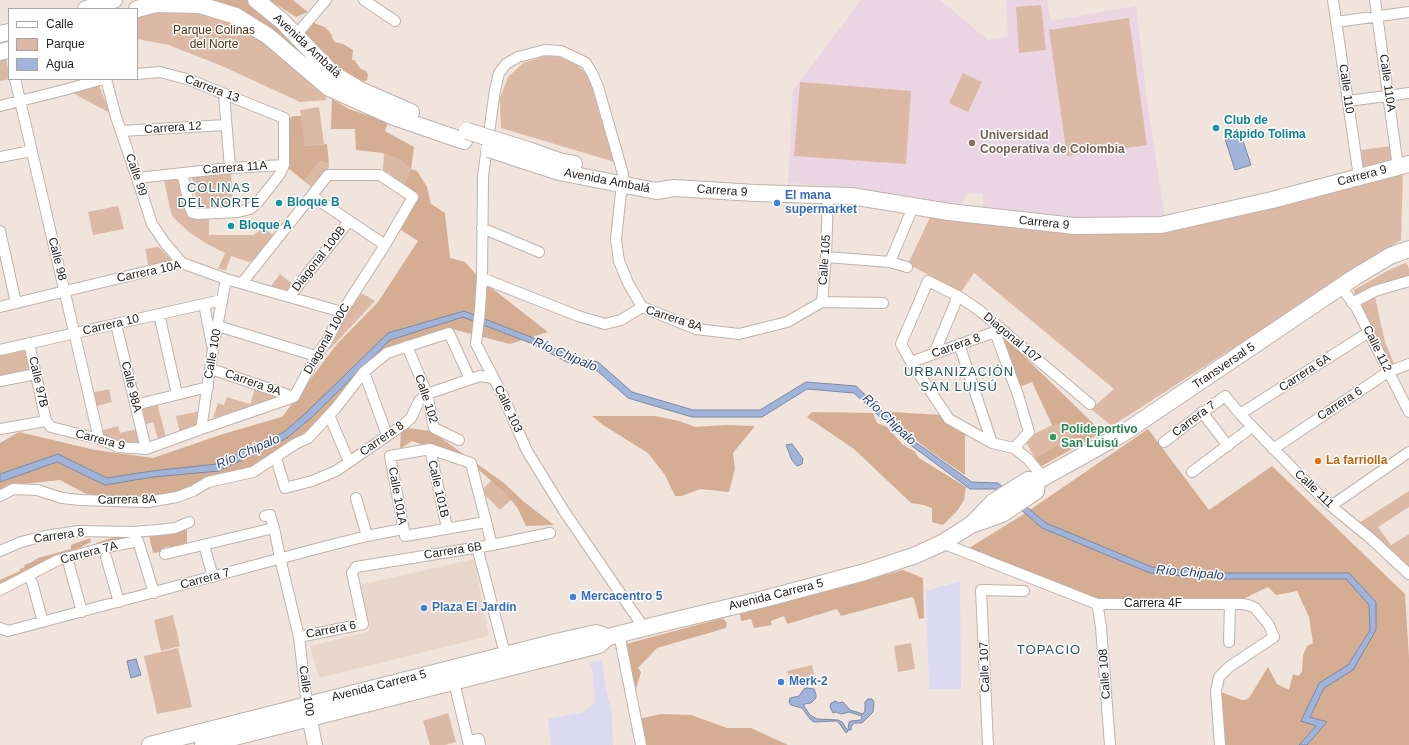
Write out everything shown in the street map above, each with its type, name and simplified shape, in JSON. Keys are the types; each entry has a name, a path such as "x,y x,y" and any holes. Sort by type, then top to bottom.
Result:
{"main road":[{"path":"89,8 114,0"},
{"name":"Avenida Ambalá","path":"256,0 282,21 333,74 360,90 466,136"},
{"name":"Avenida Ambalá","path":"143,5 200,5 236,16 268,36 329,88 394,118 466,136 527,155 562,162 656,191 674,188"},
{"name":"Carrera 9","path":"674,188 755,193 851,196 913,207 1075,226 1161,225 1272,200 1404,165"},
{"name":"Transversal 5","path":"942,543 1036,482 1122,434 1341,287 1390,256 1409,249"},
{"name":"Avenida Carrera 5","path":"150,745 308,711 454,682 599,645 613,636 764,599 865,572 916,555 942,543"},
{"name":"Avenida Carrera 5","path":"203,745 308,711 505,654 596,633 613,636"}],"street":[{"path":"296,35 326,0"},
{"path":"364,0 395,21"},
{"name":"Calle 110","path":"1333,0 1359,177"},
{"name":"Calle 110A","path":"1375,0 1388,96 1404,165"},
{"path":"1336,22 1409,12"},
{"name":"Calle 103","path":"622,180 598,86 594,75 586,63 561,51 545,50 518,57 506,64 499,73 495,90 485,159 482,228 482,278 476,344 494,378 527,451 560,505 644,628"},
{"name":"Carrera 13","path":"138,74 160,72 190,80 284,118 284,165"},
{"name":"Calle 98","path":"14,80 99,439"},
{"path":"0,106 99,80"},
{"name":"Calle 99","path":"106,80 121,131 152,224 165,243 182,263"},
{"path":"1348,101 1409,93"},
{"path":"224,94 230,168"},
{"name":"Carrera 12","path":"121,131 226,125"},
{"path":"0,157 31,150"},
{"path":"182,173 192,213 238,212 250,210 258,202 280,174 284,165"},
{"name":"Carrera 11A","path":"137,178 230,168 284,165"},
{"name":"Diagonal 100C","path":"294,397 316,356 328,342 342,312 413,198 380,175 328,175 312,196"},
{"path":"622,180 616,239 619,261 628,283 642,307"},
{"name":"Calle 105","path":"822,302 826,257 828,195"},
{"path":"242,283 312,196 385,245"},
{"path":"890,262 913,207"},
{"name":"Diagonal 100B","path":"289,297 349,222"},
{"path":"482,228 539,252"},
{"path":"0,231 16,303"},
{"path":"826,257 890,262 907,267"},
{"name":"Carrera 10A","path":"0,307 182,263 226,279 342,312"},
{"name":"Carrera 8A","path":"482,278 578,316 605,324 621,320 642,307 696,329 739,334 787,322 822,302"},
{"name":"Calle 100","path":"201,429 213,349 226,279"},
{"path":"1352,303 1375,291 1409,280"},
{"name":"Diagonal 107","path":"911,362 901,344 928,281 958,296 980,311 998,331 1090,404"},
{"name":"Calle 112","path":"1341,287 1356,307 1409,412"},
{"path":"934,354 958,296"},
{"name":"Carrera 10","path":"0,350 222,300"},
{"path":"822,302 883,303"},
{"path":"204,304 213,349"},
{"path":"158,314 177,394"},
{"name":"Calle 98A","path":"116,324 146,450"},
{"path":"218,326 316,356"},
{"path":"998,331 1029,432 1014,448"},
{"name":"Carrera 8","path":"911,362 998,331"},
{"name":"Carrera 6A","path":"1240,414 1369,332"},
{"path":"276,458 295,444 308,438 364,372 387,353 450,333 470,379"},
{"name":"Calle 97B","path":"29,344 46,421"},
{"path":"960,344 992,443"},
{"name":"Calle 102","path":"407,346 427,394 434,428 459,440"},
{"path":"911,362 949,419 992,443 1014,448 1028,459 1036,482"},
{"name":"Carrera 6","path":"1273,449 1388,372 1409,364"},
{"name":"Carrera 9A","path":"211,369 294,397"},
{"path":"364,372 386,435"},
{"path":"0,381 36,374"},
{"path":"427,394 480,376 494,378"},
{"name":"Carrera 9A","path":"135,404 208,387"},
{"name":"Carrera 8","path":"276,458 285,488 312,481 336,471 412,418 419,401 427,394"},
{"name":"Calle 111","path":"1225,396 1273,449 1331,506 1369,537 1409,574"},
{"name":"Carrera 7","path":"1164,442 1225,396"},
{"path":"201,429 294,397"},
{"path":"1202,412 1228,446"},
{"path":"329,415 349,462"},
{"path":"0,429 46,421"},
{"name":"Carrera 9","path":"46,421 51,427 99,439 119,447 146,450 201,429"},
{"path":"1192,472 1252,427"},
{"path":"430,449 471,463 492,545"},
{"name":"Calle 101A","path":"404,532 390,456 430,449"},
{"name":"Calle 101B","path":"430,449 447,528"},
{"path":"1331,506 1409,452"},
{"name":"Carrera 8A","path":"0,496 13,490 37,490 62,498 80,500 148,502 177,497 193,491 208,482 253,472 276,458"},
{"path":"356,498 367,536"},
{"path":"165,554 274,528 270,515 265,516"},
{"name":"Carrera 8","path":"0,551 21,542 45,536 79,531 132,532 170,529 190,522"},
{"name":"Carrera 7","path":"4,630 82,612 367,536 447,528 486,522"},
{"name":"Calle 100","path":"274,528 299,637 308,711 315,745"},
{"path":"95,532 104,552 119,602"},
{"name":"Carrera 6B","path":"363,624 352,573 356,567 492,545 550,533"},
{"name":"Carrera 7A","path":"0,590 58,560 104,552 138,541 154,593"},
{"name":"Carrera 4F","path":"942,543 1097,604 1230,604 1248,605 1254,608 1269,625 1274,637 1229,667 1218,677 1216,691 1220,745"},
{"path":"204,545 213,577"},
{"path":"477,547 505,654"},
{"path":"69,565 82,612"},
{"path":"32,582 43,622"},
{"name":"Calle 107","path":"988,745 982,590 1024,591"},
{"name":"Calle 108","path":"1097,604 1101,627 1110,745"},
{"path":"1229,642 1230,604"},
{"name":"Carrera 6","path":"299,637 363,624"},
{"path":"613,636 641,745"},
{"path":"454,682 469,743 480,742"}],"shaded area":[{"path":"149,0 247,0 310,41 312,40 310,37 302,35 313,22 325,27 332,35 335,42 343,44 353,50 352,60 354,60 361,69 366,71 368,75 367,80 361,83 389,112 237,14"},
{"path":"269,0 293,0 308,12 296,17"},
{"name":"Universidad Cooperativa de Colombia","path":"861,0 940,0 988,40 1008,37 1006,0 1047,0 1051,21 1136,6 1147,102 1165,217 1075,221 983,212 983,194 966,193 961,207 884,192 847,187 788,183 793,90"},
{"path":"332,99 349,109 388,122 385,131 414,147 411,169 399,159 383,153 356,150 355,129 331,129"},
{"path":"293,116 301,116 305,146 327,144 329,164 320,161 304,181 284,165 284,123"},
{"path":"411,169 417,171 427,187 431,204 445,213 450,258 465,262 480,279 548,332 510,344 452,329 378,354 326,415 271,459 235,477 149,499 96,499 60,480 5,486 0,497 0,443 19,432 95,450 153,458 223,434 282,417 337,344 378,302 418,241 401,230 418,197 404,185"},
{"path":"997,330 1102,432 1040,467 1035,458 1073,436 1064,421 1053,427 1032,382 1019,387"},
{"path":"812,412 873,413 877,423 887,427 903,445 914,451 919,458 966,487 964,500 957,511 943,525 932,522 932,508 911,503 854,449 807,417"},
{"path":"891,412 943,415 965,432 965,475 900,428"},
{"path":"592,416 655,416 679,421 695,427 727,425 755,426 733,453 735,469 729,492 700,489 682,496 675,496 665,475 648,453 603,425"},
{"path":"401,427 431,431 504,483 523,501 554,525 526,526 517,507 504,492 470,462 412,441 400,449"},
{"path":"1148,429 1209,510 1272,466 1405,594 1409,658 1409,745 1222,745 1218,691 1245,700 1249,698 1268,667 1277,684 1289,690 1293,674 1298,676 1302,672 1303,655 1307,646 1313,643 1309,617 1297,591 1276,595 1268,587 1245,598 1245,604 1100,605 966,550 1024,514"},
{"path":"187,520 187,543 175,547 171,551 169,546 161,549 161,552 153,553 149,536 98,547 96,543 114,537 145,532"},
{"path":"90,538 91,542 0,589 0,580 20,571 20,569 25,567 24,565 38,558 71,549 71,545"},
{"name":"Plaza El Jardín","path":"474,559 489,636 319,678 310,646 370,631 359,585"},
{"path":"903,570 923,578 924,618 919,619 914,599 912,597 841,616 837,609 787,624 784,616 771,621 772,625 754,628 751,619 741,621 740,614"},
{"path":"960,581 961,689 929,689 926,591"},
{"path":"723,618 727,623 726,628 657,648 638,668 641,672 636,689 634,689 626,644"},
{"path":"602,660 606,690 612,715 613,745 551,745 548,719 583,712 595,702 593,673 590,662"},
{"path":"661,714 691,715 727,728 751,728 788,745 646,745 639,719"}],"green space":[{"path":"1041,5 1046,50 1019,53 1016,7"},
{"name":"Parque Colinas del Norte","path":"193,11 219,16 248,29 325,91 326,100 300,102 222,66 169,45 138,39 138,14 143,12"},
{"path":"1129,18 1147,145 1067,156 1049,30"},
{"path":"549,55 571,60 591,77 599,113 615,162 501,128 500,98 508,77 523,63"},
{"path":"6,57 8,79 0,81 0,59"},
{"path":"963,73 982,82 968,112 949,103"},
{"path":"800,82 911,91 906,164 794,156"},
{"path":"98,83 110,113 69,91"},
{"path":"319,107 324,144 305,146 300,110"},
{"path":"1391,146 1393,160 1363,168 1361,150"},
{"path":"384,154 399,159 411,169 404,185 389,173 383,171"},
{"path":"320,161 329,164 328,175 316,191 304,181"},
{"path":"1403,172 1401,240 1112,426 1091,409 1114,389 974,273 961,292 908,264 932,213 1095,232"},
{"path":"231,173 233,205 203,209 197,205 192,177"},
{"path":"178,177 191,214 197,219 209,219 209,235 254,235 263,227 274,236 256,258 249,262 231,256 226,270 218,269 225,253 190,233 173,217 171,213 164,180"},
{"path":"118,206 124,229 93,235 88,212"},
{"path":"157,247 171,259 169,263 149,268 145,249"},
{"path":"1405,263 1409,269 1409,276 1356,296 1354,294 1354,290 1389,270"},
{"path":"280,274 294,285 288,293 271,286"},
{"path":"362,293 375,301 329,350 343,314"},
{"path":"1375,297 1385,342 1397,371 1387,374 1360,306"},
{"path":"29,347 34,373 0,380 0,353"},
{"path":"256,386 287,396 213,418 218,403 224,405 227,397 250,404"},
{"path":"109,389 112,402 93,407 91,393"},
{"path":"157,403 166,437 158,439 153,422 146,424 141,407"},
{"path":"201,411 200,427 180,433 176,416"},
{"name":"Polideportivo San Luisú","path":"1064,421 1073,436 1035,458 1024,439 1052,425 1053,427"},
{"path":"118,426 120,433 138,429 141,442 118,444 102,439 100,431"},
{"path":"492,480 512,499 500,510 481,491"},
{"path":"1409,491 1409,507 1378,527 1391,545 1409,534 1409,578 1351,528"},
{"path":"173,615 180,646 161,651 154,620"},
{"path":"911,643 915,669 898,672 894,646"},
{"path":"178,648 192,707 157,714 144,656"},
{"path":"812,665 815,679 790,685 787,671"},
{"path":"448,713 456,742 445,745 430,745 423,721"}],"water":[{"path":"1241,135 1251,165 1235,170 1225,139"},
{"name":"Río Chipalo","path":"464,311 536,339 570,356 598,362 632,392 693,410 760,410 806,382 856,386 911,439 972,482 998,483 1046,523 1152,567 1213,573 1349,573 1376,602 1376,630 1353,670 1324,688 1310,717 1327,722 1307,745 1299,745 1316,726 1301,721 1319,683 1348,665 1370,630 1369,605 1346,579 1214,579 1150,573 1042,528 997,489 970,489 908,443 854,393 807,389 762,417 692,417 628,398 594,368 567,362 533,344 463,317 390,340 312,417 287,438 219,471 153,477 105,485 57,462 0,482 0,474 58,454 107,478 152,471 217,464 284,432 308,411 388,333"},
{"path":"792,444 803,459 802,464 797,466 792,460 786,445"},
{"path":"136,659 141,675 131,678 127,661"},
{"path":"804,689 814,689 816,694 816,698 811,703 804,704 810,715 817,719 838,720 842,722 848,731 846,733 836,721 814,722 802,708 791,705 789,702 790,698 799,696"},
{"path":"868,699 872,699 874,702 873,712 862,723 854,723 851,730 848,730 849,722 861,720 862,716 849,712 841,714 836,712 833,713 830,707 831,703 836,701 838,703 843,702 850,710 863,714 865,711 865,702"}],"place":[{"name":"Club de Rápido Tolima","path":"1216,128"},
{"name":"Universidad Cooperativa de Colombia","path":"972,143"},
{"name":"Bloque B","path":"279,203"},
{"name":"El mana supermarket","path":"777,203"},
{"name":"Bloque A","path":"231,226"},
{"name":"Polideportivo San Luisú","path":"1053,437"},
{"name":"La farriolla","path":"1318,461"},
{"name":"Mercacentro 5","path":"573,597"},
{"name":"Plaza El Jardín","path":"424,608"},
{"name":"Merk-2","path":"781,682"}],"district":[{"name":"COLINAS DEL NORTE","path":"219,196"},
{"name":"URBANIZACIÓN SAN LUISÚ","path":"959,380"},
{"name":"TOPACIO","path":"1049,650"}]}
